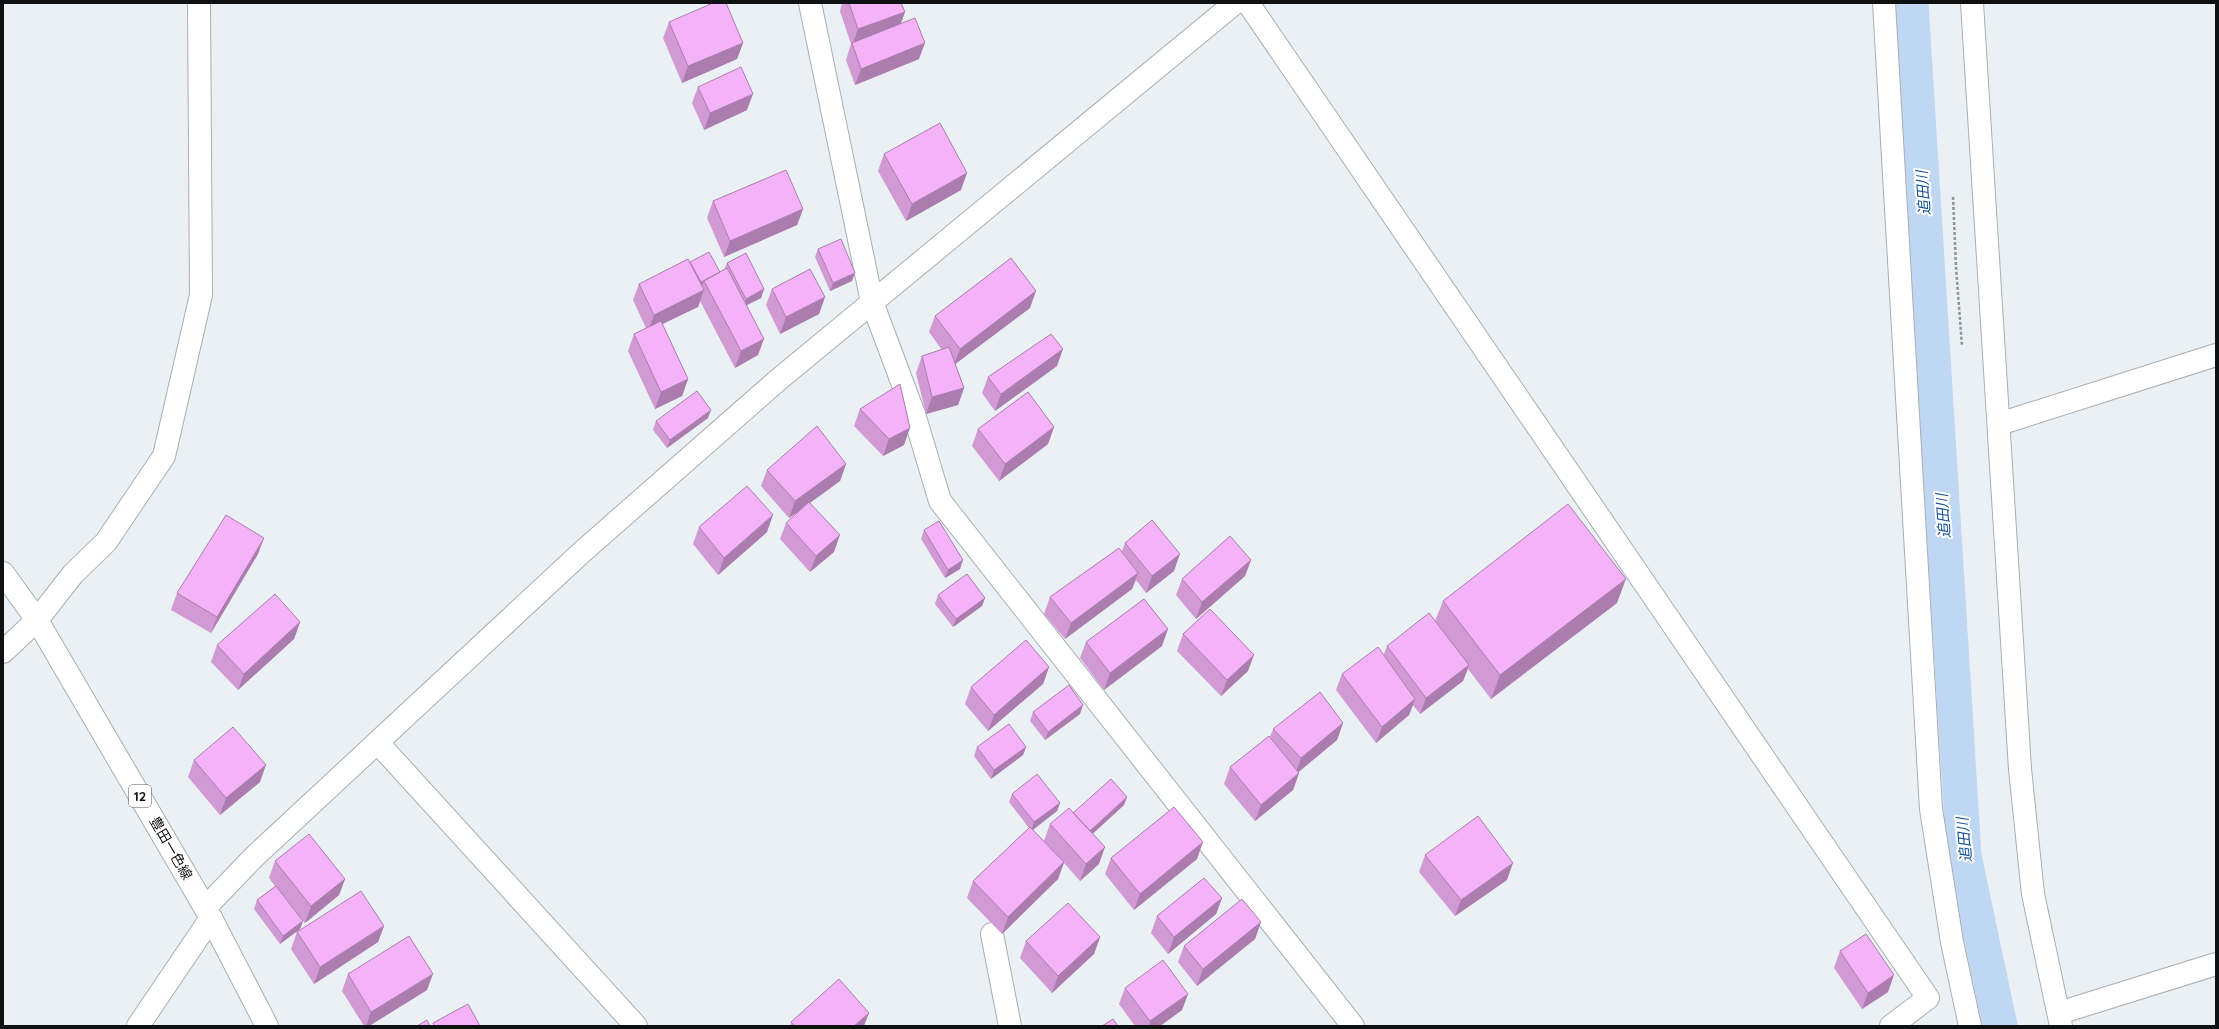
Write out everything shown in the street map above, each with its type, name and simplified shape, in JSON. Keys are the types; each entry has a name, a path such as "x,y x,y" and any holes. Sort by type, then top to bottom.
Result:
{"street":[{"path":"3,652 38,620 73,574 106,542 164,456 201,295 198,3"},
{"path":"810,3 872,302 914,414 940,501 1353,1026"},
{"path":"138,1026 208,913 254,857 582,552 778,380 1235,3"},
{"path":"1248,3 1928,998 1891,1026"},
{"path":"1884,3 1931,809 1952,942 1970,1026"},
{"path":"1972,3 2020,768 2033,894 2060,1019 2216,964"},
{"path":"1999,424 2216,356"},
{"name":"豊田一色線","path":"3,573 38,620 208,913 267,1026"},
{"path":"378,743 636,1026"},
{"path":"992,934 1010,1026"}],"building":[{"path":"713,3 726,3 743,43 688,66 669,22"},
{"path":"849,3 901,3 905,12 858,29"},
{"path":"915,18 925,43 861,69 852,43"},
{"path":"741,67 753,94 710,113 698,87"},
{"path":"940,123 967,173 912,204 884,154"},
{"path":"786,170 803,209 730,241 713,201"},
{"path":"841,239 855,273 833,283 818,249"},
{"path":"709,252 720,272 701,282 690,262"},
{"path":"746,253 764,289 746,299 727,263"},
{"path":"1011,258 1036,291 960,349 935,316"},
{"path":"688,259 704,290 654,315 639,284"},
{"path":"727,268 764,339 741,351 704,281"},
{"path":"810,269 825,297 786,317 772,289"},
{"path":"661,321 688,379 661,392 634,334"},
{"path":"1051,334 1063,349 1001,394 988,377"},
{"path":"949,347 964,388 932,397 922,356"},
{"path":"900,384 910,428 889,439 860,409"},
{"path":"697,391 711,410 670,440 656,421"},
{"path":"1028,392 1054,427 1005,464 978,429"},
{"path":"817,426 846,464 795,501 767,470"},
{"path":"747,486 773,515 724,558 699,527"},
{"path":"809,502 840,535 816,556 786,523"},
{"path":"1568,504 1626,579 1500,675 1443,601"},
{"path":"226,515 264,538 217,617 177,593"},
{"path":"1152,520 1180,554 1152,576 1125,543"},
{"path":"939,521 963,560 948,570 924,530"},
{"path":"1230,536 1251,560 1202,602 1182,579"},
{"path":"1119,548 1138,573 1071,623 1050,597"},
{"path":"967,574 985,598 956,619 938,595"},
{"path":"275,594 300,622 244,674 217,645"},
{"path":"1144,599 1168,629 1110,673 1086,642"},
{"path":"1210,609 1254,655 1227,680 1183,634"},
{"path":"1429,613 1469,665 1426,698 1387,646"},
{"path":"1026,640 1049,667 994,715 971,687"},
{"path":"1378,647 1415,699 1382,727 1342,674"},
{"path":"1069,685 1083,705 1048,732 1033,712"},
{"path":"1320,692 1343,723 1301,758 1273,729"},
{"path":"1009,724 1026,747 994,770 977,747"},
{"path":"233,727 266,765 226,798 194,760"},
{"path":"1269,736 1299,773 1261,805 1230,767"},
{"path":"1037,774 1060,803 1034,822 1012,794"},
{"path":"1111,779 1127,797 1090,831 1073,813"},
{"path":"1174,807 1203,842 1140,894 1111,858"},
{"path":"1069,808 1105,847 1086,864 1050,824"},
{"path":"1478,816 1513,863 1461,900 1425,855"},
{"path":"1030,827 1064,862 1008,917 973,881"},
{"path":"309,834 345,879 311,906 275,861"},
{"path":"1204,878 1222,898 1174,937 1157,916"},
{"path":"276,886 303,921 283,936 257,900"},
{"path":"361,891 384,926 320,967 297,932"},
{"path":"1242,899 1261,922 1203,969 1184,946"},
{"path":"1068,903 1100,937 1058,976 1026,941"},
{"path":"1866,934 1894,975 1868,993 1840,951"},
{"path":"409,936 433,974 371,1012 348,974"},
{"path":"1163,960 1188,994 1150,1021 1125,988"},
{"path":"839,979 869,1013 854,1026 795,1026 791,1022"},
{"path":"468,1004 480,1026 434,1026 433,1023"},
{"path":"1113,1019 1118,1026 1102,1026"},
{"path":"427,1020 430,1026 417,1026"}],"waterway":[{"name":"追田川","path":"1911,3 1964,856 2000,1026"}]}
